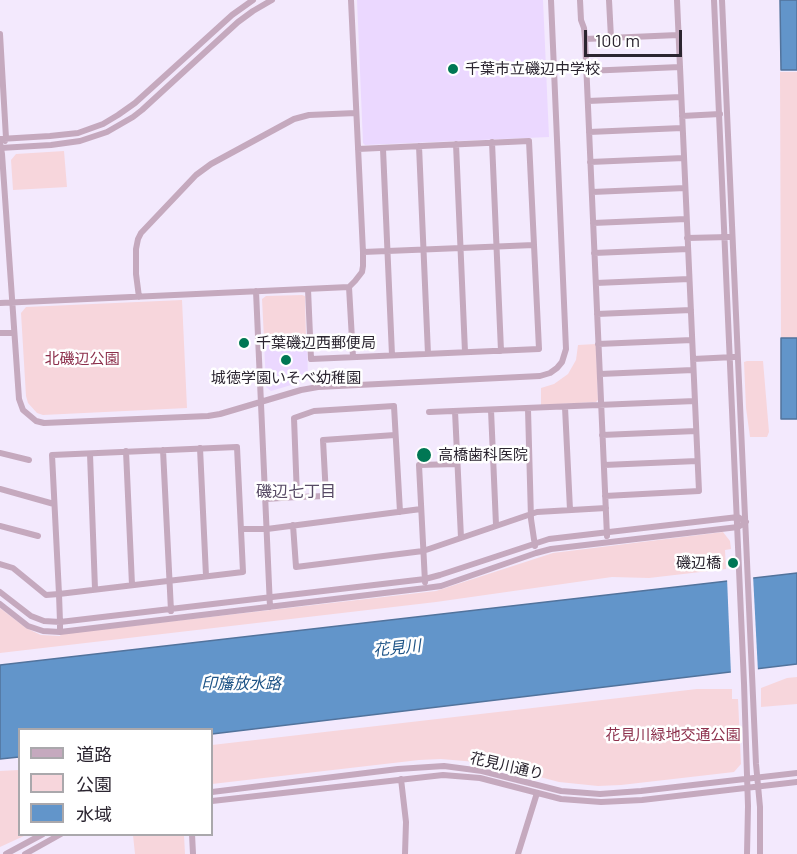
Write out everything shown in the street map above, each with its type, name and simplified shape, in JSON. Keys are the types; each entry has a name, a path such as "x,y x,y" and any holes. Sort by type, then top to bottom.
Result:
{"street":[{"path":"2,143 78,132 103,124 118,116 232,15 253,0"},
{"path":"2,143 51,145 80,141 115,128 142,110 238,21 272,0"},
{"path":"0,303 349,287 362,273 363,266 351,0"},
{"path":"0,34 2,143 19,399 23,410 36,421 44,423 208,416 318,387 540,376 550,373 562,362 566,349 551,0"},
{"path":"580,0 585,39 607,542"},
{"path":"609,0 611,38"},
{"path":"605,496 699,491 677,0"},
{"path":"714,0 738,517 748,806 747,854"},
{"path":"722,0 760,807 760,854"},
{"path":"585,39 678,35"},
{"path":"586,72 680,67"},
{"path":"588,101 681,97"},
{"path":"139,297 136,266 138,238 196,175 211,164 294,119 309,115 356,113"},
{"path":"682,116 727,114"},
{"path":"589,132 682,128"},
{"path":"308,289 311,359 538,349 529,141 358,149"},
{"path":"492,142 501,351"},
{"path":"456,144 465,352"},
{"path":"419,146 428,354"},
{"path":"383,149 392,355"},
{"path":"590,162 684,158"},
{"path":"592,192 685,188"},
{"path":"593,223 687,219"},
{"path":"687,238 733,237"},
{"path":"363,252 534,245"},
{"path":"594,253 688,249"},
{"path":"596,283 689,279"},
{"path":"349,287 353,357"},
{"path":"256,291 270,607"},
{"path":"597,314 691,310"},
{"path":"0,333 14,333"},
{"path":"598,344 692,340"},
{"path":"693,359 738,357"},
{"path":"600,374 693,370"},
{"path":"429,412 695,401"},
{"path":"297,497 294,418 314,411 394,406 400,512"},
{"path":"565,407 570,510"},
{"path":"528,409 536,553"},
{"path":"491,410 496,525"},
{"path":"455,411 461,538"},
{"path":"602,435 696,431"},
{"path":"266,499 326,496 323,440 395,435"},
{"path":"0,564 13,568 46,595 59,594 95,590 243,572 237,447 52,455 59,594 60,632"},
{"path":"200,448 206,576"},
{"path":"163,450 172,618"},
{"path":"126,451 132,585"},
{"path":"0,453 29,460"},
{"path":"90,454 95,590"},
{"path":"604,465 697,461"},
{"path":"426,588 419,465 457,464"},
{"path":"0,489 54,504"},
{"path":"293,525 296,567 423,551 537,512 606,508"},
{"path":"241,529 267,529 421,509"},
{"path":"0,592 31,616 44,621 60,622 425,579 549,539 738,517 746,522"},
{"path":"0,604 28,626 43,631 60,632 426,588 551,549 738,527 746,522"},
{"path":"0,526 38,536"},
{"name":"花見川通り","path":"213,792 398,769 444,766 482,771 561,791 600,794 641,792 797,773"},
{"name":"花見川通り","path":"213,801 443,775 480,778 561,799 601,802 642,800 797,782"},
{"path":"401,779 406,822 405,854"},
{"path":"518,854 537,793"},
{"path":"6,854 39,836"},
{"path":"25,854 57,836"},
{"path":"192,836 193,854"}],"shaded area":[{"name":"千葉市立磯辺中学校","path":"357,0 543,0 549,137 365,145 363,143"},
{"name":"城徳学園いそべ幼稚園","path":"307,338 308,380 271,391 266,387 264,340"}],"green space":[{"path":"780,72 797,72 797,338 781,338"},
{"path":"64,151 67,187 13,190 11,160 16,154"},
{"path":"266,296 305,296 306,338 264,339 262,299"},
{"name":"北磯辺公園","path":"182,300 187,408 43,415 37,413 28,403 21,313 26,307"},
{"path":"596,344 598,400 596,402 541,405 541,388 554,384 568,374 576,360 578,345"},
{"path":"763,361 769,432 767,437 750,437 744,362"},
{"path":"723,532 730,541 731,549 725,550 726,569 649,578 612,577 436,602 0,653 0,608 26,628 41,635 60,636 61,634 436,591 553,553"},
{"path":"797,677 797,704 761,707 761,688 787,678"},
{"name":"花見川緑地交通公園","path":"697,689 732,689 732,699 738,699 741,764 734,772 598,786 559,782 495,765 441,759 213,784 213,745"},
{"path":"18,770 18,836 24,836 0,847 0,771"},
{"path":"133,836 184,836 185,854 135,854"}],"water":[{"path":"780,0 797,0 797,70 781,70"},
{"path":"781,338 797,338 797,419 781,419"},
{"name":"印旛放水路","path":"797,573 797,664 213,734 213,728 18,728 18,757 0,759 0,665"}],"pier":[{"name":"磯辺橋","path":"753,575 758,672 731,675 727,578"}],"place":[{"name":"千葉市立磯辺中学校","path":"453,69"},
{"name":"千葉磯辺西郵便局","path":"244,343"},
{"name":"城徳学園いそべ幼稚園","path":"286,360"},
{"name":"高橋歯科医院","path":"424,455"},
{"name":"磯辺橋","path":"733,563"}],"district":[{"name":"磯辺七丁目","path":"296,492"}],"water label":[{"name":"花見川","path":"397,648"}]}
